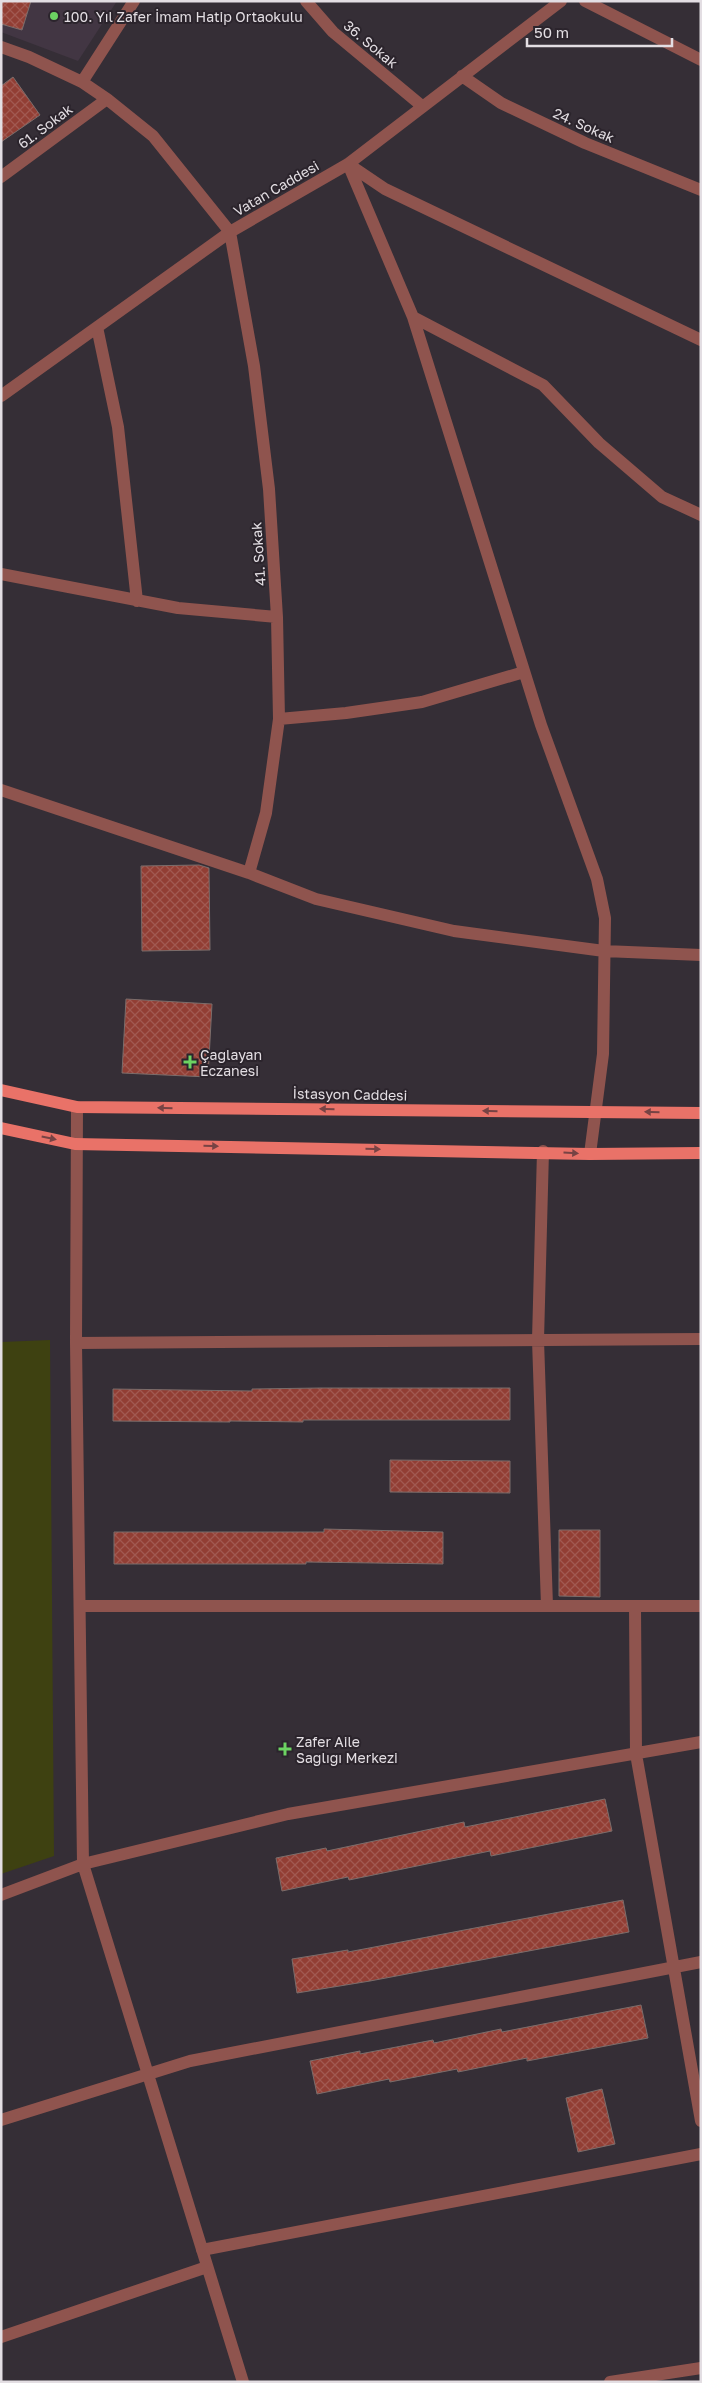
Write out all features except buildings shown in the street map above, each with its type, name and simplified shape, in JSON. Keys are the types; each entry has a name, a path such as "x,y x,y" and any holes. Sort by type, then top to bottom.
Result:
{"main road":[{"name":"İstasyon Caddesi","path":"1,1090 77,1107 701,1113"},
{"path":"1,1128 75,1144 543,1151 590,1154 701,1153"}],"street":[{"path":"82,82 134,1"},
{"name":"36. Sokak","path":"306,1 333,32 422,106"},
{"name":"Vatan Caddesi","path":"1,396 230,232 348,164 562,1"},
{"path":"585,1 701,60"},
{"path":"1,47 29,57 82,82 107,99 153,136 230,232"},
{"name":"24. Sokak","path":"462,76 501,103 585,143 701,190"},
{"name":"61. Sokak","path":"1,177 107,99"},
{"path":"348,164 413,318 541,725 597,879 605,918 603,1054 590,1154"},
{"path":"348,164 385,189 701,340"},
{"name":"41. Sokak","path":"230,232 254,366 269,489 277,617 279,719 266,813 249,873"},
{"path":"413,318 543,385 599,443 662,498 701,515"},
{"path":"97,327 118,427 137,601"},
{"path":"1,574 178,608 277,617"},
{"path":"279,719 346,713 422,702 524,672"},
{"path":"1,790 249,873 316,898 454,931 604,951 701,954"},
{"path":"77,1107 75,1144 76,1343 83,1864 243,2382"},
{"path":"543,1151 538,1340 546,1606"},
{"path":"76,1343 701,1339"},
{"path":"80,1606 701,1606"},
{"path":"635,1606 636,1754 701,2121"},
{"path":"1,1895 83,1864 288,1814 701,1742"},
{"path":"1,2120 190,2061 701,1962"},
{"path":"202,2250 701,2154"},
{"path":"1,2337 208,2268"},
{"path":"610,2382 701,2368"}],"shaded area":[{"name":"100. Yıl Zafer İmam Hatip Ortaokulu","path":"1,1 117,1 78,61 1,32"}],"green space":[{"path":"50,1340 54,1856 1,1874 1,1342"}],"place":[{"name":"100. Yıl Zafer İmam Hatip Ortaokulu","path":"54,16"},
{"name":"Çağlayan Eczanesi","path":"190,1062"},
{"name":"Zafer Aile Sağlığı Merkezi","path":"285,1749"}]}
